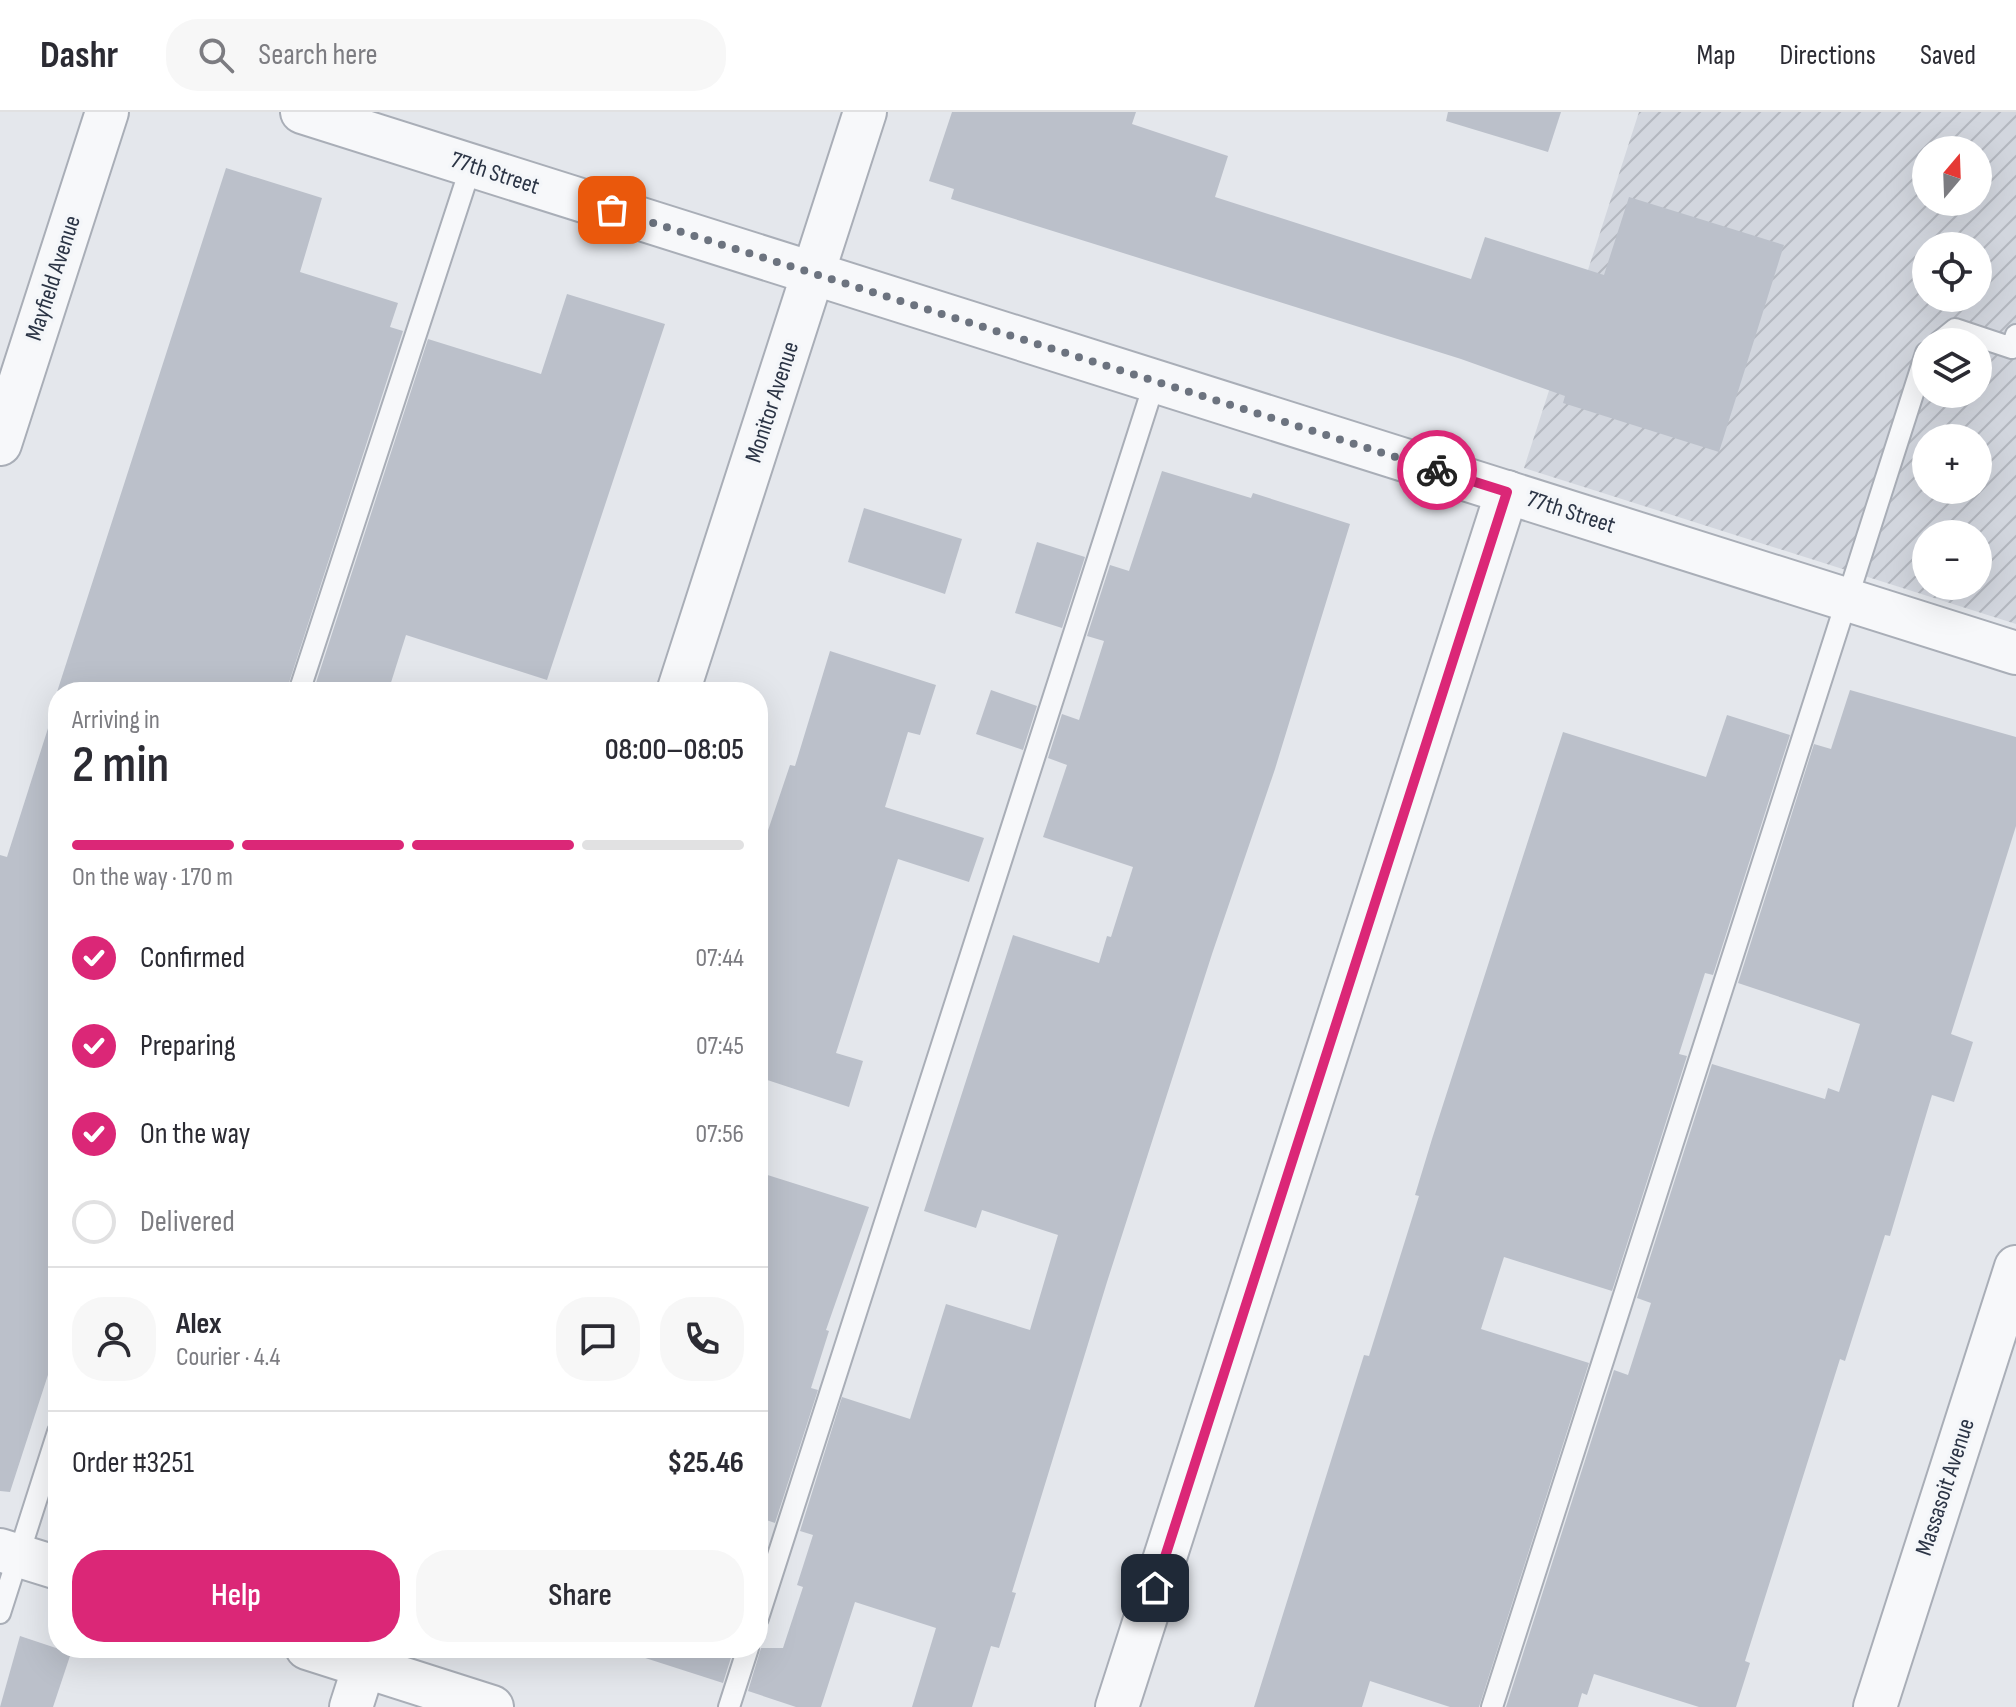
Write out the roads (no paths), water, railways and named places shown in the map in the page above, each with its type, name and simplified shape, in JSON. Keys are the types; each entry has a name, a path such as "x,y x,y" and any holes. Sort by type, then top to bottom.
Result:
{"street":[{"name":"Mayfield Avenue","path":"0,444 107,112"},
{"name":"77th Street","path":"302,112 2016,653"},
{"name":"Monitor Avenue","path":"681,682 865,112"},
{"path":"1117,1707 1507,492"},
{"name":"Massasoit Avenue","path":"1875,1707 2016,1267"},
{"path":"9,1553 48,1565"},
{"path":"351,1707 367,1658"},
{"path":"370,1658 492,1707"}],"lane":[{"path":"302,682 471,166"},
{"path":"1992,341 2012,348 2016,335"},
{"path":"768,1587 1155,381"},
{"path":"1492,1707 1912,397"},
{"path":"0,1613 9,1553 48,1457"},
{"path":"729,1707 745,1658"}]}
